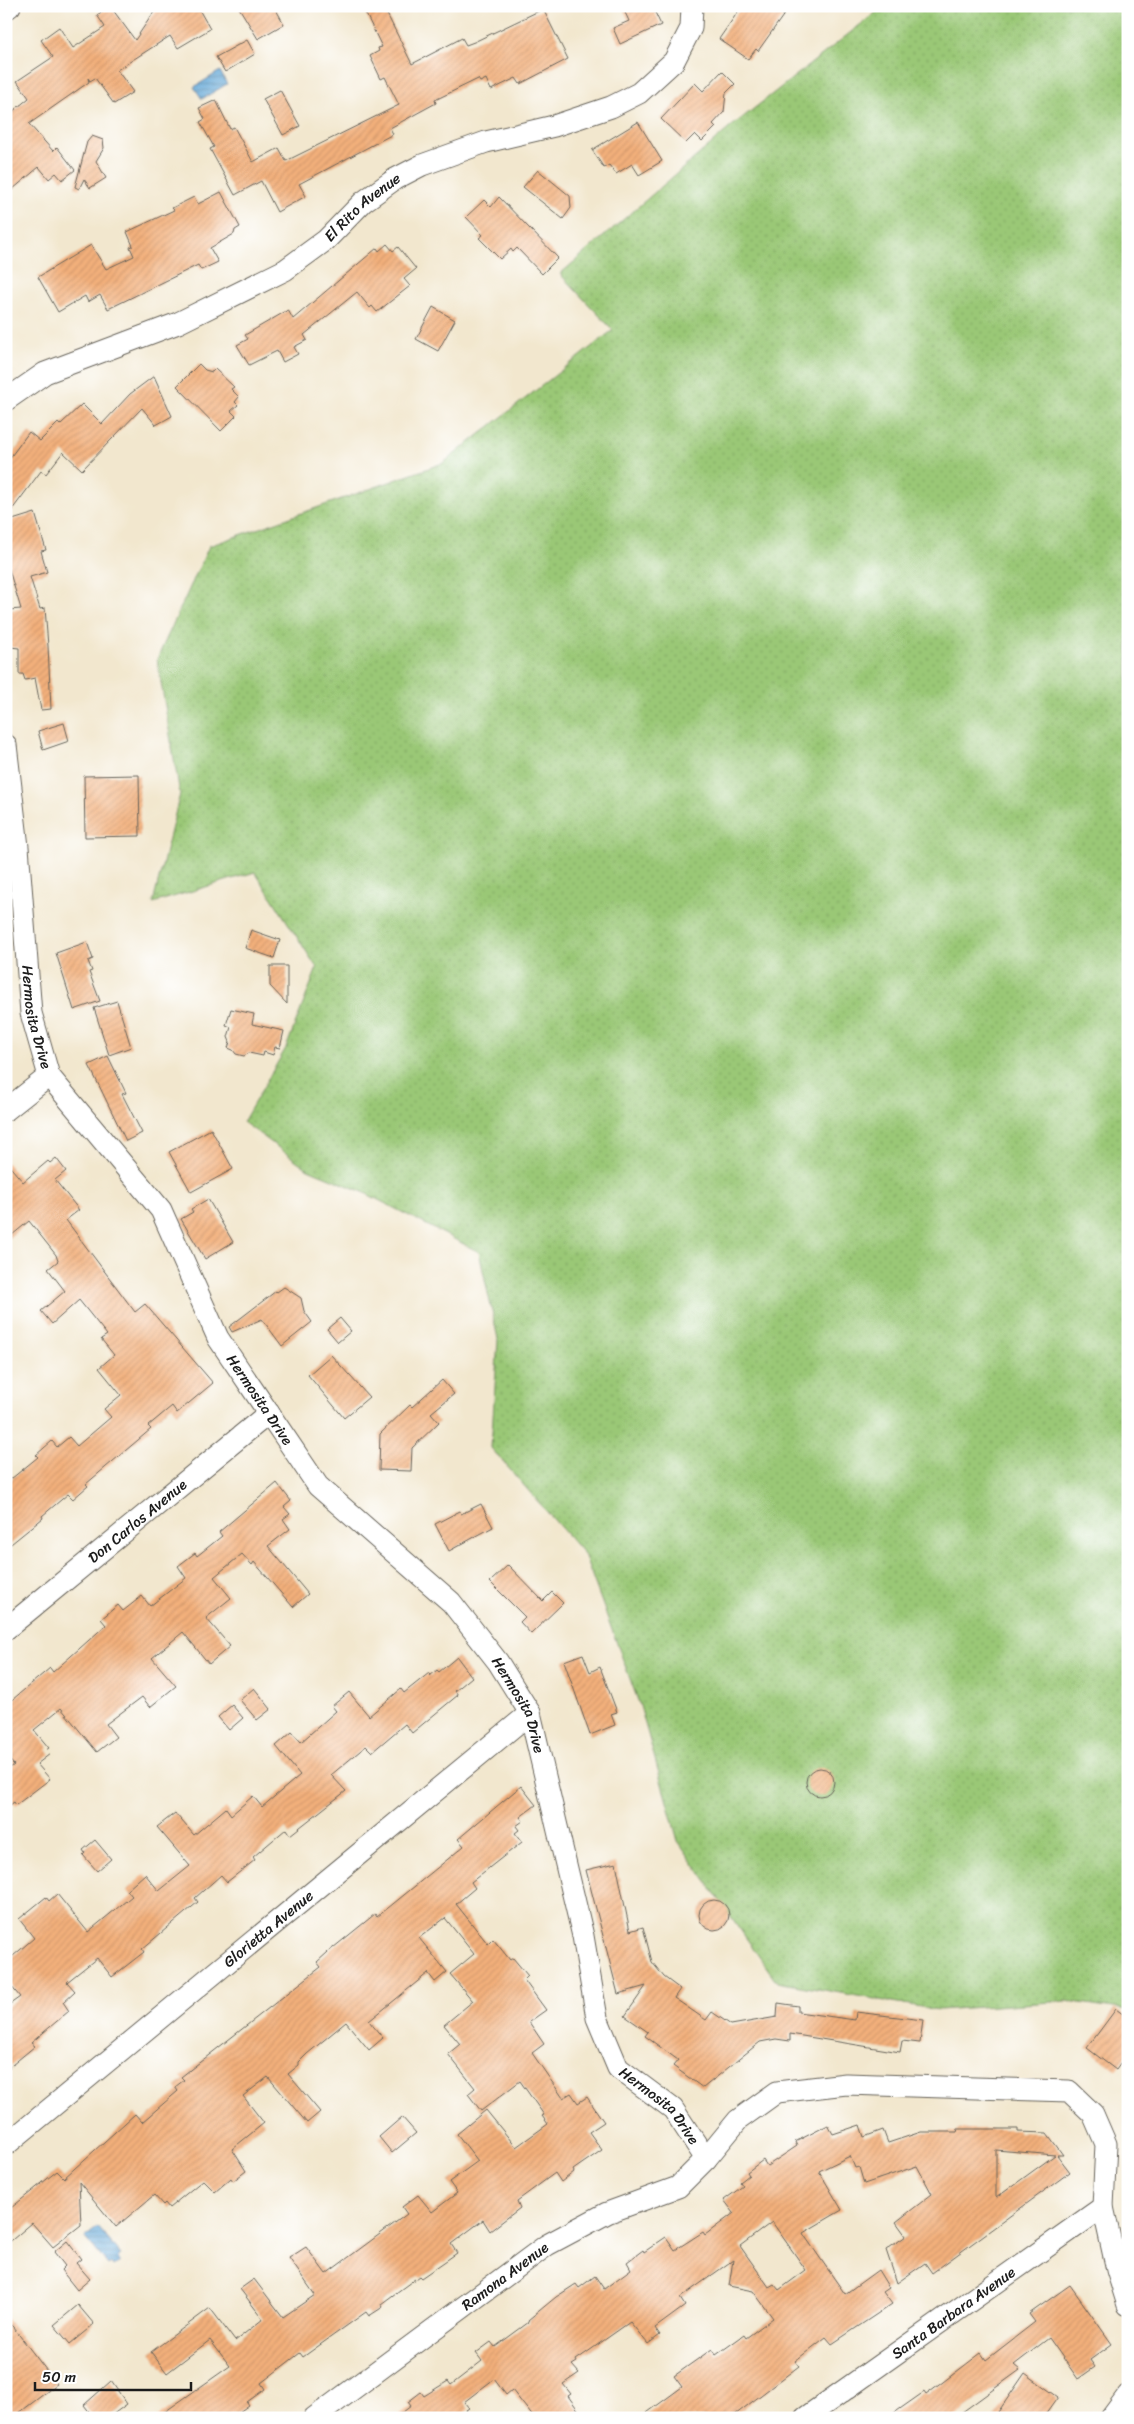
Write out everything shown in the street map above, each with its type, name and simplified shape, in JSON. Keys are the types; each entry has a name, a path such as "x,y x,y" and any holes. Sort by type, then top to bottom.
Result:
{"street":[{"path":"6,9 10,6"},
{"name":"El Rito Avenue","path":"6,400 45,373 178,323 285,270 326,240 363,202 396,179 422,165 486,142 554,126 611,107 639,93 674,61 691,28 692,6"},
{"name":"Hermosita Drive","path":"6,745 18,847 31,1013 49,1076 161,1210 218,1338 318,1486 451,1602 498,1662 530,1713 583,1936 597,2018 618,2068 673,2110 706,2159 738,2120 777,2092 846,2084 1068,2091 1093,2114 1106,2144 1103,2207 1117,2270 1128,2306"},
{"path":"6,1110 49,1076"},
{"name":"Don Carlos Avenue","path":"6,1629 269,1413"},
{"name":"Glorietta Avenue","path":"6,2145 530,1713"},
{"name":"Ramona Avenue","path":"314,2418 547,2245 607,2213 678,2187 706,2159"},
{"name":"Santa Barbara Avenue","path":"805,2418 1103,2207"},
{"path":"1111,2418 1128,2395"}],"green space":[{"path":"884,6 1128,6 1128,2010 1066,2001 938,2010 777,1982 678,1841 640,1706 584,1554 491,1448 498,1339 479,1252 363,1192 308,1169 243,1122 286,1048 317,968 255,872 153,903 180,794 157,659 209,546 443,463 613,330 560,274 733,125"}],"water":[{"path":"220,71 227,84 202,99 194,87"},
{"path":"98,2227 121,2255 118,2257 120,2261 113,2266 111,2263 108,2265 85,2237"}],"building":[{"path":"110,6 135,40 158,6 197,6 210,29 178,48 170,36 117,70 133,92 114,104 95,78 90,81 88,78 89,82 29,124 53,151 57,147 75,170 62,180 56,173 49,179 39,167 6,195 6,117 29,98 17,81 53,57 41,40 59,27 73,48 105,27 97,15"},
{"path":"238,6 274,6 284,24 258,39"},
{"path":"362,6 383,6 412,64 462,38 466,45 543,9 568,59 520,84 516,78 491,90 486,79 480,82 478,79 435,100 436,103 390,128 393,134 299,184 306,196 277,212 261,181 235,195 210,149 214,147 200,122 205,119 199,108 216,100 230,129 234,127 253,162 279,148 286,161 399,105 385,77 381,79 370,56 379,51 378,48 382,47"},
{"path":"622,6 652,6 661,25 620,44 613,28 629,21"},
{"path":"742,6 790,6 758,51 756,49 748,59 719,39"},
{"path":"247,40 255,54 225,72 216,57"},
{"path":"722,71 735,84 726,93 724,112 713,124 716,127 702,141 695,134 686,143 661,119 695,83 703,91"},
{"path":"280,90 300,126 283,135 263,99"},
{"path":"638,122 662,161 639,175 632,164 616,174 609,165 604,168 592,150"},
{"path":"92,136 103,140 104,148 96,161 106,178 90,188 84,179 79,189 75,187 87,142"},
{"path":"538,170 570,196 571,208 563,219 523,187"},
{"path":"221,192 240,227 235,230 234,234 210,248 218,262 201,270 198,265 108,309 100,295 88,302 85,296 58,312 38,277 91,245 106,269 134,256 130,247 133,246 127,232 174,210 172,208 194,197 198,204"},
{"path":"499,197 558,258 542,274 517,248 513,252 511,249 500,259 479,238 483,235 466,217 484,200 491,207"},
{"path":"387,244 393,251 398,247 416,269 404,279 410,286 377,312 372,306 370,308 357,292 304,335 307,340 294,347 298,354 283,362 277,351 249,365 237,345 248,339 245,335 288,310 293,319 377,248 379,251"},
{"path":"433,307 455,320 438,351 416,339"},
{"path":"199,364 205,370 212,372 215,369 234,387 231,389 239,397 235,402 238,405 231,411 236,416 221,431 177,386"},
{"path":"154,376 172,416 156,425 142,408 82,470 63,452 46,474 41,471 6,518 6,463 29,432 40,441 58,423 60,425 82,404 102,424 130,394"},
{"path":"35,513 46,550 41,551 47,572 30,577 40,609 45,608 51,709 41,710 35,678 25,680 23,674 19,674 19,648 10,647 9,610 21,609 6,560 6,522"},
{"path":"64,723 69,741 43,750 38,731"},
{"path":"139,775 140,836 85,837 84,776"},
{"path":"251,930 280,940 274,958 245,948"},
{"path":"87,942 93,959 88,961 92,971 89,972 100,1001 74,1010 56,953"},
{"path":"270,966 287,966 287,1004 270,986"},
{"path":"117,1001 131,1047 109,1055 94,1008"},
{"path":"231,1009 254,1014 252,1024 284,1031 280,1048 275,1047 273,1055 264,1052 263,1056 249,1053 244,1056 236,1054 228,1048 230,1042 228,1037 231,1027 226,1025"},
{"path":"108,1056 126,1093 122,1094 142,1133 126,1141 89,1065"},
{"path":"211,1129 233,1169 191,1192 169,1152"},
{"path":"56,1158 66,1171 55,1180 79,1210 66,1220 135,1312 145,1304 213,1383 177,1413 172,1406 148,1426 151,1429 86,1484 88,1486 73,1499 68,1494 42,1516 43,1518 6,1548 6,1483 38,1457 36,1455 52,1441 57,1447 69,1437 77,1446 111,1417 104,1409 121,1395 99,1368 114,1355 101,1339 107,1335 79,1300 52,1324 41,1311 65,1291 48,1269 58,1261 56,1255 29,1221 6,1240 6,1162 23,1182 48,1161 50,1163"},
{"path":"208,1199 233,1242 205,1259 181,1219 193,1212 191,1209"},
{"path":"284,1287 301,1298 304,1311 312,1322 282,1346 262,1319 232,1332 229,1327"},
{"path":"340,1318 351,1331 338,1342 327,1329"},
{"path":"331,1355 369,1397 344,1418 308,1375"},
{"path":"442,1380 454,1394 431,1413 439,1422 412,1448 411,1471 379,1470 380,1434 410,1405 412,1407"},
{"path":"277,1483 291,1501 284,1507 290,1514 283,1519 290,1529 268,1546 308,1594 293,1607 254,1562 252,1565 242,1554 214,1577 231,1598 206,1618 230,1646 209,1664 183,1632 152,1658 176,1686 150,1707 142,1697 106,1724 116,1737 97,1752 61,1708 34,1730 49,1748 46,1750 50,1754 37,1764 50,1779 16,1805 14,1802 6,1808 6,1771 14,1765 6,1756 6,1705 50,1668 53,1672 106,1625 101,1619 118,1605 123,1611 142,1596 150,1606 186,1578 178,1566 195,1553 197,1556 222,1536 219,1532"},
{"path":"481,1504 493,1527 449,1551 435,1524 460,1511 461,1514"},
{"path":"508,1565 543,1601 552,1592 563,1603 531,1634 520,1622 525,1617 490,1582"},
{"path":"583,1654 590,1672 600,1667 617,1712 611,1714 615,1725 590,1735 564,1661"},
{"path":"457,1657 472,1677 455,1691 458,1695 412,1733 405,1724 372,1752 366,1746 331,1775 346,1791 290,1835 286,1829 253,1857 255,1860 227,1882 221,1875 195,1898 198,1902 142,1949 144,1952 112,1977 97,1958 67,1982 75,1991 63,2002 69,2011 31,2043 35,2046 6,2070 6,2007 20,1997 6,1980 6,1962 34,1938 19,1919 46,1897 49,1901 57,1894 88,1932 132,1896 127,1890 145,1874 159,1891 190,1866 157,1827 175,1813 194,1835 226,1808 231,1815 253,1796 262,1807 300,1775 276,1746 292,1732 301,1742 336,1711 332,1706 349,1692 369,1716 401,1689 404,1693 429,1673 430,1676 437,1670 439,1672"},
{"path":"254,1688 271,1709 257,1720 240,1700"},
{"path":"232,1705 243,1718 229,1730 218,1717"},
{"path":"820,1768 830,1772 834,1782 830,1792 820,1796 810,1792 806,1782 810,1772"},
{"path":"521,1786 536,1805 520,1817 523,1821 516,1826 519,1830 515,1833 522,1842 471,1882 475,1888 456,1904 488,1944 493,1939 510,1960 513,1958 528,1976 524,1980 546,2010 529,2022 544,2044 532,2053 563,2098 571,2093 578,2103 587,2097 604,2122 589,2132 602,2150 573,2170 574,2172 561,2182 555,2173 517,2201 520,2208 490,2231 483,2220 451,2244 457,2253 421,2278 419,2276 381,2304 383,2307 369,2316 366,2312 303,2357 300,2353 261,2383 265,2389 247,2402 249,2405 235,2415 233,2413 225,2418 156,2418 230,2366 210,2340 167,2373 151,2352 210,2308 235,2341 263,2319 240,2289 254,2279 283,2317 315,2295 289,2258 306,2247 326,2274 407,2214 402,2207 418,2195 432,2212 457,2193 449,2182 478,2161 457,2134 486,2110 516,2147 548,2124 542,2116 544,2115 520,2081 481,2111 468,2094 475,2088 448,2054 460,2044 444,2025 473,2001 450,1974 474,1954 445,1918 419,1938 447,1972 435,1982 428,1973 369,2021 383,2038 369,2050 346,2022 307,2054 299,2062 299,2065 288,2074 320,2112 307,2123 268,2077 243,2096 264,2123 232,2149 246,2171 233,2181 231,2178 215,2192 203,2180 169,2208 165,2203 163,2205 154,2195 116,2227 79,2182 81,2225 53,2247 32,2223 6,2245 6,2212 57,2171 64,2178 135,2114 142,2122 178,2091 175,2087 184,2080 181,2077 321,1967 317,1962 328,1952 375,1914 377,1917 464,1846 458,1839"},
{"path":"95,1840 111,1859 97,1871 83,1855 85,1853 83,1850"},
{"path":"616,1863 630,1931 643,1927 652,1962 664,1977 680,1989 674,1998 706,2020 712,2012 731,2025 777,2017 778,2003 798,2006 798,2012 855,2020 856,2012 923,2020 920,2043 902,2041 900,2052 790,2034 790,2041 776,2039 760,2042 703,2088 673,2066 678,2060 645,2036 648,2032 625,2016 646,1986 618,1994 586,1870"},
{"path":"714,1900 720,1901 728,1909 728,1921 720,1929 714,1930 708,1929 700,1921 699,1915 700,1909 708,1901"},
{"path":"1116,2009 1128,2018 1128,2053 1116,2070 1087,2048"},
{"path":"402,2117 416,2133 392,2153 379,2137"},
{"path":"828,2125 833,2134 860,2125 864,2137 883,2130 888,2143 921,2132 957,2132 958,2129 1018,2129 1018,2132 1047,2133 1063,2155 1057,2155 1070,2172 932,2273 925,2263 897,2283 886,2250 906,2236 896,2222 932,2194 917,2166 864,2184 859,2167 855,2168 850,2156 819,2171 842,2210 803,2233 804,2235 845,2294 878,2270 889,2288 883,2292 892,2304 832,2344 826,2337 795,2361 799,2366 731,2418 640,2418 682,2387 674,2376 712,2349 716,2355 744,2335 746,2338 773,2318 753,2291 729,2286 733,2260 680,2298 685,2306 655,2328 660,2335 648,2344 630,2322 576,2360 577,2362 572,2365 579,2373 563,2384 571,2394 568,2396 584,2418 534,2418 512,2390 506,2395 494,2379 464,2402 469,2408 466,2410 471,2418 395,2418 411,2406 408,2402 421,2392 424,2396 448,2381 451,2385 482,2361 476,2353 491,2342 495,2347 529,2322 528,2320 556,2297 576,2284 579,2288 595,2276 604,2289 631,2269 627,2262 666,2237 675,2250 703,2232 705,2235 734,2213 724,2200 743,2186 740,2182 749,2175 747,2172 763,2160 767,2166 797,2146 795,2142","holes":["996,2150 1055,2155 996,2198","772,2222 806,2270 779,2290 774,2284 769,2287 740,2246"]},
{"path":"67,2241 81,2259 76,2263 90,2279 77,2290 61,2270 65,2266 54,2252"},
{"path":"1070,2285 1112,2344 1090,2360 1095,2367 1078,2379 1049,2338 1014,2365 1020,2370 954,2418 887,2418 924,2392 926,2395 981,2353 986,2360 1035,2322 1029,2314"},
{"path":"78,2305 94,2324 70,2344 54,2325"},
{"path":"6,2318 57,2384 15,2416 6,2405"},
{"path":"1025,2373 1058,2397 1043,2418 994,2418"},
{"path":"111,2381 127,2404 108,2418 94,2418 84,2405"}]}
